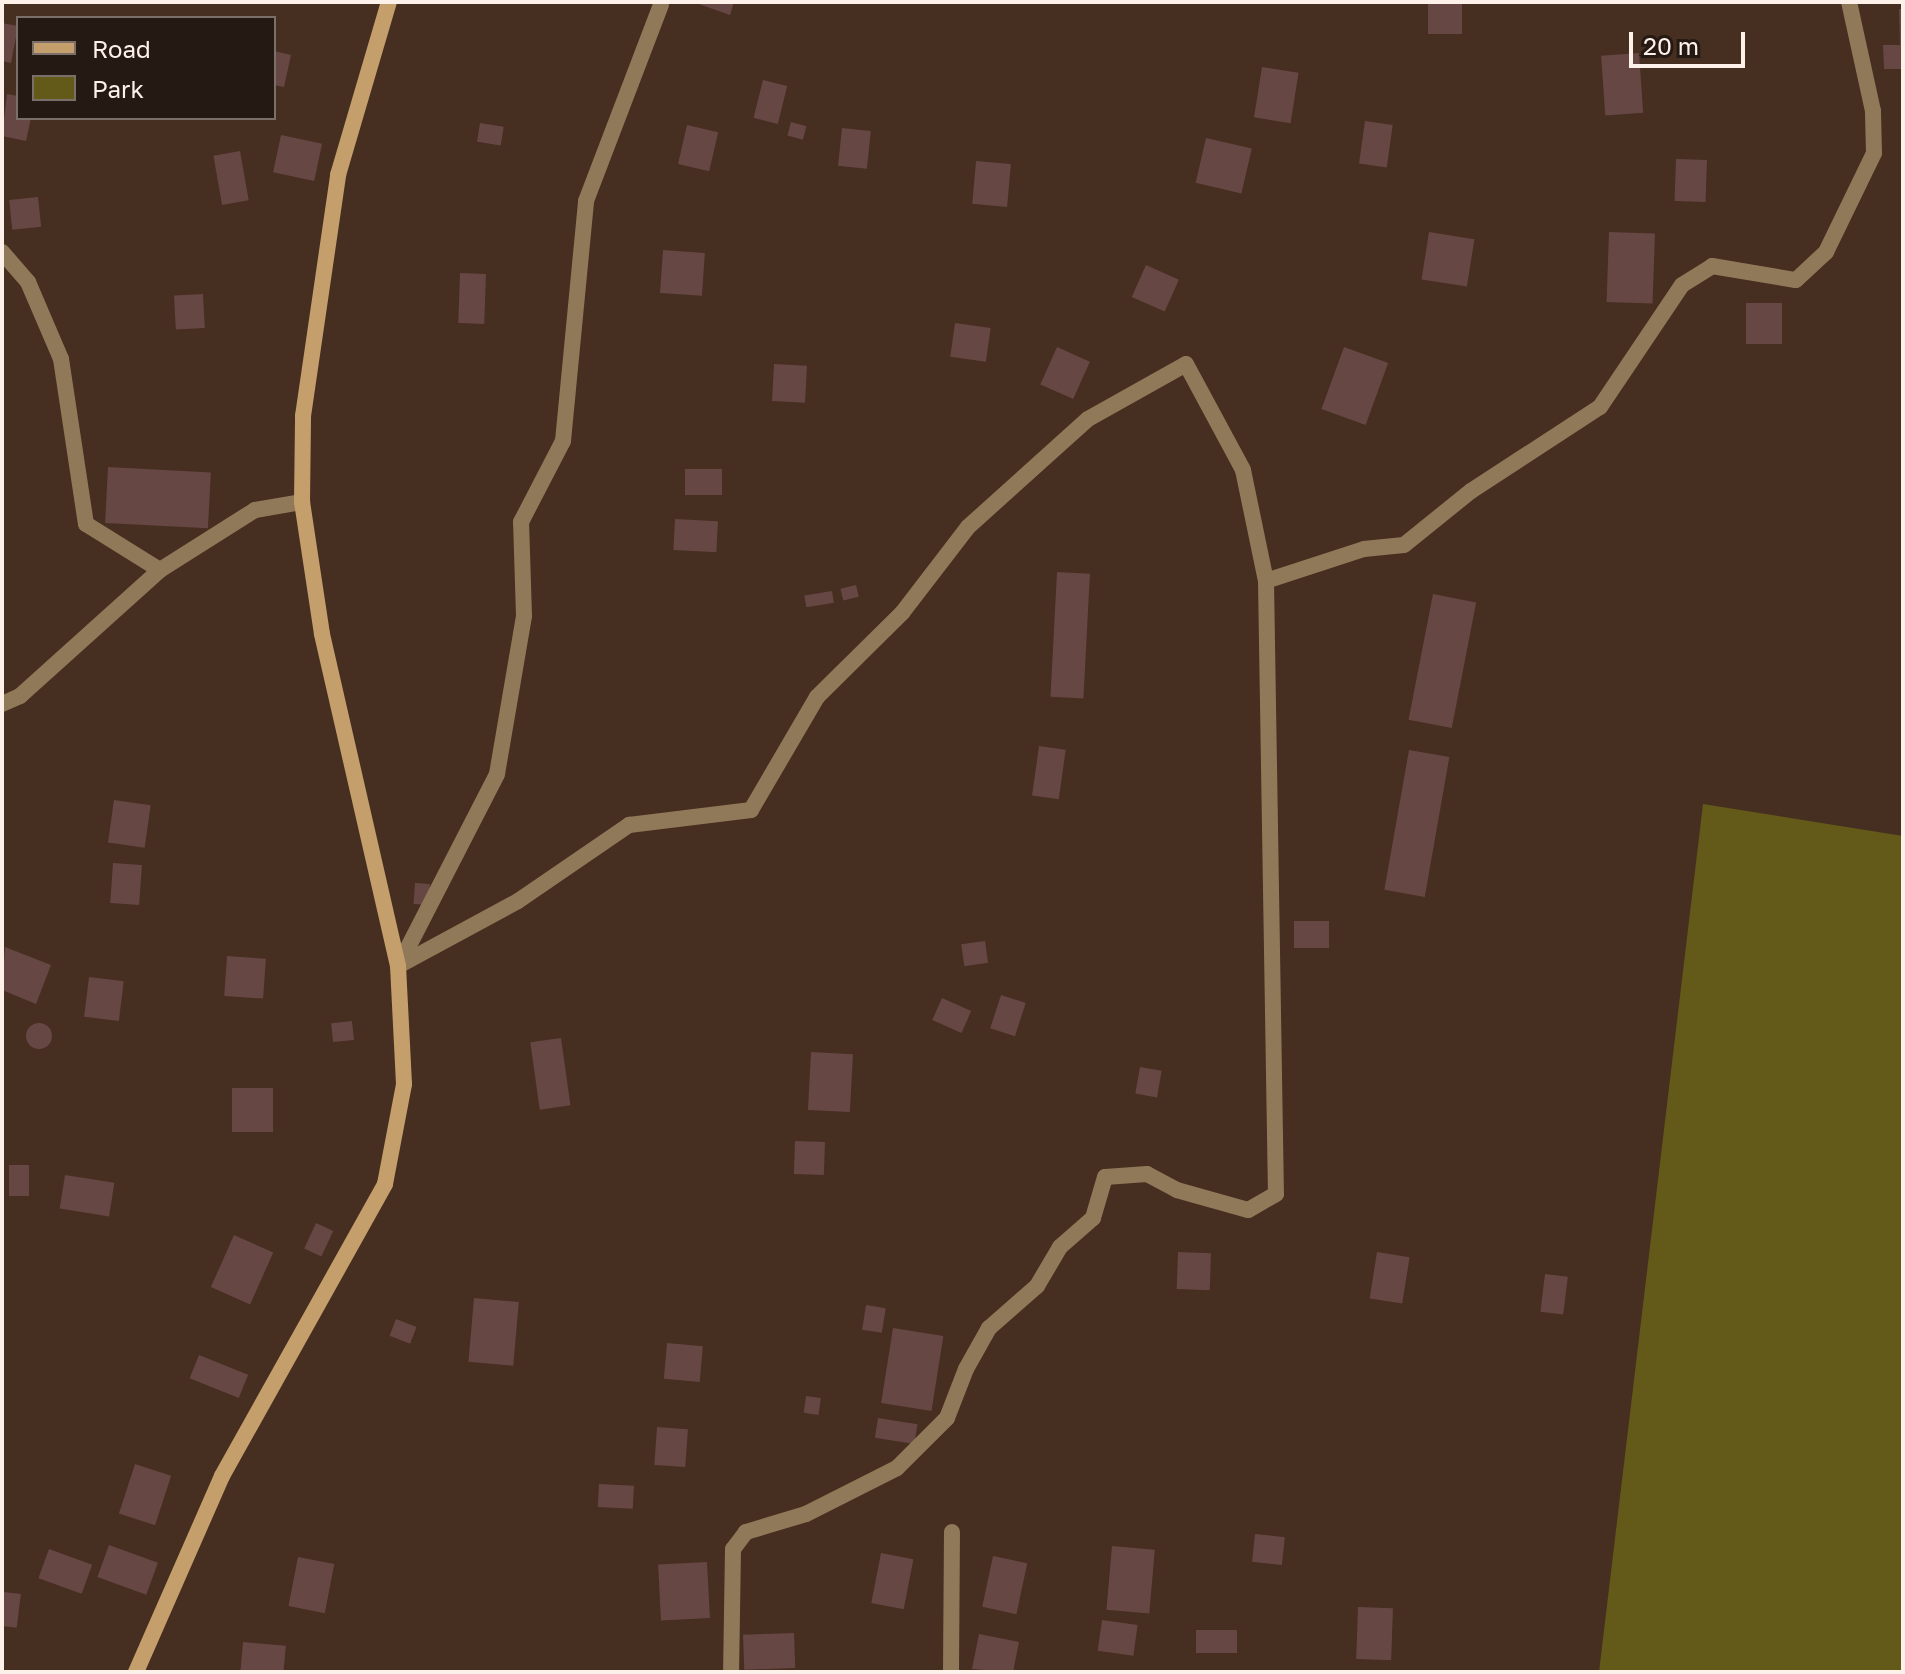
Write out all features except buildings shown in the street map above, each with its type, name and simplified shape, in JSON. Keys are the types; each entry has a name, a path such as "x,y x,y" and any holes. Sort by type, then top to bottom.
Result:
{"main road":[{"path":"136,1672 222,1476 385,1184 404,1084 398,966 322,634 302,502 303,416 338,175 389,2"}],"street":[{"path":"1266,581 1364,549 1404,545 1471,491 1600,407 1682,285 1712,266 1796,280 1826,252 1874,153 1873,111 1849,2"},
{"path":"398,966 443,889 497,774 524,616 521,522 563,441 586,201 661,5"},
{"path":"2,252 28,282 61,359 86,524 160,570"},
{"path":"398,966 518,901 629,825 751,810 817,697 902,613 968,527 1088,419 1186,364 1243,470 1266,581 1276,1194 1248,1210 1177,1190 1147,1174 1105,1177 1093,1218 1060,1247 1037,1286 989,1328 966,1369 947,1418 897,1468 806,1514 746,1532 733,1549 731,1672"},
{"path":"2,704 20,696 160,570 255,510 302,502"},
{"path":"951,1672 952,1532"}],"green space":[{"path":"1703,804 1903,836 1903,1672 1599,1672"}]}
